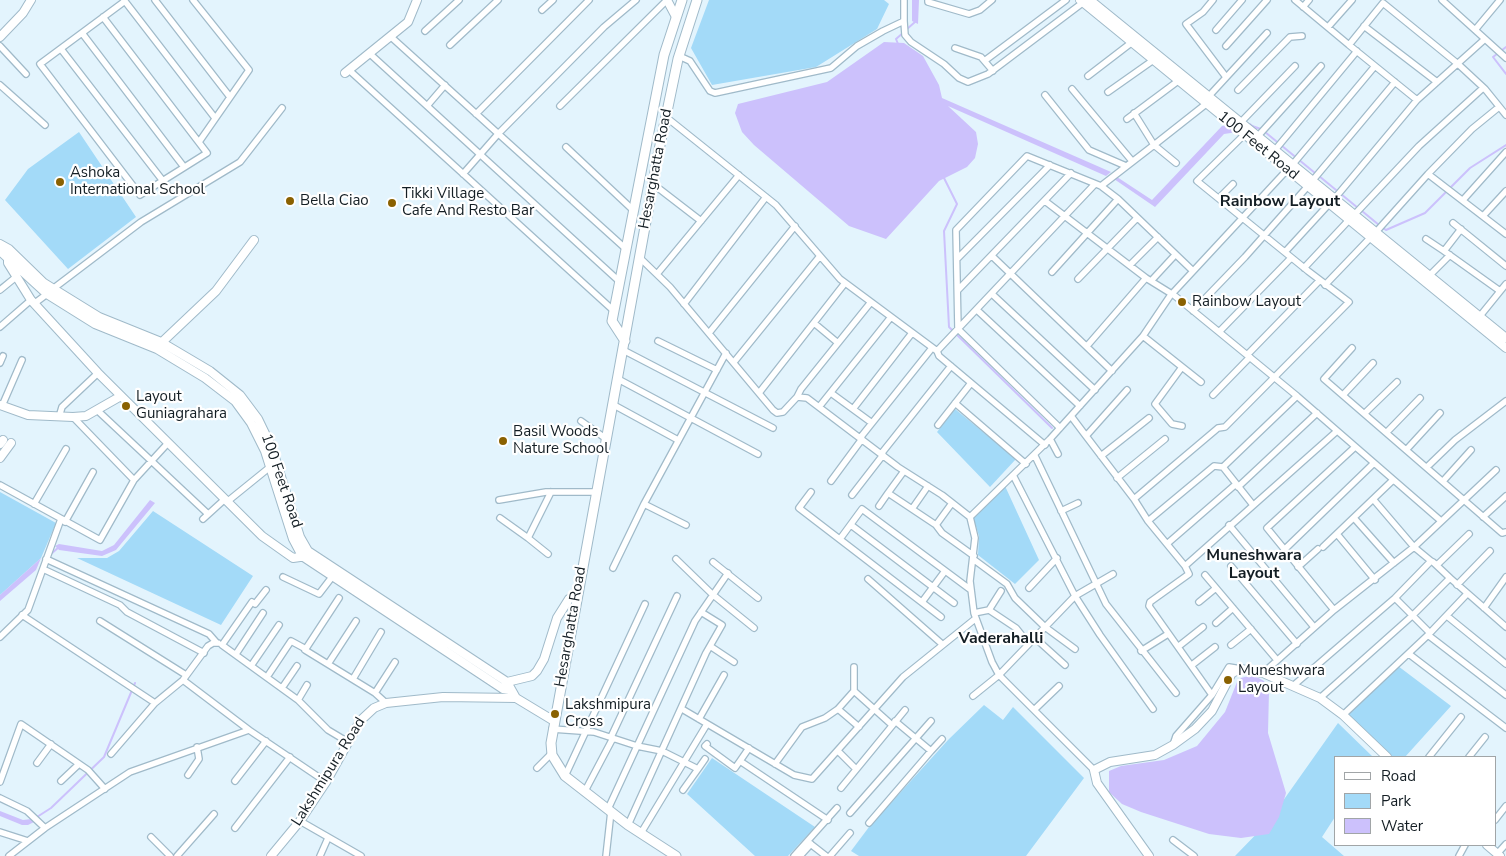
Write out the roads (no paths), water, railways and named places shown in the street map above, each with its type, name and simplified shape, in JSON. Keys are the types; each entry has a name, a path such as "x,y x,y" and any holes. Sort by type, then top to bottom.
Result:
{"main road":[{"path":"0,37 23,13 32,0"},
{"path":"347,72 408,22 417,0"},
{"path":"667,0 676,18"},
{"name":"Hesarghatta Road","path":"624,345 612,321 664,55 682,0"},
{"name":"Hesarghatta Road","path":"676,856 628,824 565,776 557,766 552,753 553,725 595,492 618,379 652,184 679,56 697,0"},
{"name":"100 Feet Road","path":"1085,1 1130,43 1178,81 1207,100"},
{"name":"100 Feet Road","path":"1085,1 1226,115 1244,135 1256,139 1275,150 1290,167"},
{"name":"100 Feet Road","path":"1226,115 1241,122 1256,139 1373,234 1506,348"},
{"name":"100 Feet Road","path":"1373,234 1430,275 1506,338"},
{"path":"159,345 216,291 254,240"},
{"name":"100 Feet Road","path":"0,244 44,283 50,291 210,371 240,395 258,420 272,448 308,556 507,687 516,698 553,725"},
{"name":"100 Feet Road","path":"0,251 8,253"},
{"path":"8,253 8,263 33,302 59,333 120,396 262,536 293,558 308,556"},
{"name":"100 Feet Road","path":"159,345 235,401 251,424 270,466 294,544 332,577 507,687"},
{"path":"1,406 28,415 59,418 86,416 120,396"},
{"path":"0,458 5,442"},
{"path":"507,687 537,671 544,659 557,618 569,599 577,593"},
{"path":"1149,856 1097,783 1094,770 1110,762 1155,755 1173,745 1206,718 1217,703 1232,673 1241,670 1263,673 1320,698 1343,715 1386,756"},
{"name":"Lakshmipura Road","path":"271,856 300,821 326,782 348,742 367,713 386,703 443,697 516,698"}],"street":[{"path":"103,17 207,153 140,195 40,64 124,0 215,118"},
{"path":"155,0 230,97"},
{"path":"193,0 248,70 199,142"},
{"path":"425,31 459,0"},
{"path":"450,45 498,0"},
{"path":"542,10 553,0"},
{"path":"476,114 589,0"},
{"path":"463,174 498,134 604,27 636,0"},
{"path":"560,106 667,0"},
{"path":"904,0 905,34 912,42 968,82 993,71 1085,1"},
{"path":"928,0 928,2 969,14 980,10 992,0"},
{"path":"988,59 1066,0"},
{"path":"1213,0 1203,12 1186,24 1226,77"},
{"path":"1216,30 1242,0"},
{"path":"1226,46 1267,0"},
{"path":"1295,0 1417,100"},
{"path":"1303,7 1309,0"},
{"path":"1328,27 1352,0"},
{"path":"1475,30 1500,0"},
{"path":"1445,1 1506,58"},
{"path":"1349,45 1383,3 1458,64 1483,88 1506,115"},
{"path":"679,56 690,61 710,91 715,93 831,68 857,46 883,30 904,21"},
{"path":"1364,26 1437,82"},
{"path":"82,33 184,167"},
{"path":"831,481 872,423 935,350 958,330 1098,185 1112,177 1154,145 1207,100 1267,33"},
{"path":"390,36 626,249"},
{"path":"1238,90 1290,37 1302,36"},
{"path":"1285,252 1332,201 1417,100 1485,39"},
{"path":"1088,76 1130,43"},
{"path":"0,46 26,74"},
{"path":"955,48 980,57 993,71"},
{"path":"61,49 163,181"},
{"path":"1275,150 1357,51"},
{"path":"369,54 620,282"},
{"path":"1108,92 1152,60"},
{"path":"1241,122 1295,66"},
{"path":"1256,139 1321,66"},
{"path":"970,517 1035,456 1112,371 1143,336 1172,295 1290,167 1375,66"},
{"path":"347,72 614,311"},
{"path":"1127,118 1178,81"},
{"path":"1192,311 1264,235 1395,82"},
{"path":"0,85 45,125"},
{"path":"426,106 445,85"},
{"path":"1304,268 1418,146 1483,88"},
{"path":"1072,90 1132,161"},
{"path":"1045,96 1089,150 1126,166"},
{"path":"1325,284 1472,129 1499,107"},
{"path":"0,327 141,222 240,162 282,108"},
{"path":"1134,113 1154,145 1176,163"},
{"path":"666,117 766,197 795,226 845,283 935,350 951,366 1045,445"},
{"path":"1134,499 1218,428 1225,428 1349,302 1291,258 1197,181 1244,135"},
{"path":"566,147 633,210"},
{"path":"1463,200 1506,152"},
{"path":"1060,428 958,330 956,230 1027,156 1098,185 1118,199 1193,272"},
{"path":"957,259 1050,164"},
{"path":"958,290 1071,173"},
{"path":"1428,174 1505,232"},
{"path":"657,274 739,175"},
{"path":"652,184 701,221"},
{"path":"1219,198 1233,184"},
{"path":"1483,216 1506,191"},
{"path":"684,304 766,197"},
{"path":"1052,272 1118,199"},
{"path":"1045,201 1219,332 1317,413 1441,522"},
{"path":"1078,280 1138,218"},
{"path":"1453,223 1506,266"},
{"path":"709,333 795,226"},
{"path":"1444,251 1461,229"},
{"path":"1130,265 1158,237"},
{"path":"1426,239 1500,291"},
{"path":"1087,346 1149,280 1176,255"},
{"path":"734,362 820,256"},
{"path":"992,256 1112,371"},
{"path":"1430,275 1450,256"},
{"path":"639,257 684,304 777,413 783,412 797,397 801,388 871,302"},
{"path":"1219,332 1291,258"},
{"path":"0,290 16,277"},
{"path":"1213,395 1320,280"},
{"path":"759,393 845,283"},
{"path":"1480,316 1506,284"},
{"path":"992,294 1094,390"},
{"path":"977,310 1080,406"},
{"path":"819,407 891,317"},
{"path":"814,323 838,343"},
{"path":"853,409 912,333"},
{"path":"1143,336 1201,382"},
{"path":"658,341 717,370"},
{"path":"624,345 705,394 773,428"},
{"path":"1352,348 1323,378 1444,480 1502,533 1506,532"},
{"path":"613,568 644,504 726,353"},
{"path":"0,363 4,356"},
{"path":"1,406 22,360"},
{"path":"1343,395 1373,363"},
{"path":"852,494 951,366"},
{"path":"1182,367 1154,404 1172,424 1182,426"},
{"path":"59,418 62,407 98,373"},
{"path":"618,379 758,454"},
{"path":"1365,414 1397,382"},
{"path":"938,425 971,383"},
{"path":"1086,436 1127,390"},
{"path":"831,392 872,423"},
{"path":"1223,467 1297,396"},
{"path":"797,397 807,398 882,455 970,517 975,538 971,590 974,616 998,674 1094,770"},
{"path":"1387,432 1420,398"},
{"path":"1427,466 1455,440 1506,401"},
{"path":"612,404 678,440"},
{"path":"955,404 1026,464"},
{"path":"97,410 208,514"},
{"path":"1168,543 1237,486 1317,413"},
{"path":"1407,450 1440,413"},
{"path":"1071,416 1134,499 1148,521 1185,566 1188,576 1149,604 1212,695"},
{"path":"73,417 134,480"},
{"path":"1101,456 1149,418"},
{"path":"581,422 606,438"},
{"path":"1185,566 1337,431"},
{"path":"1050,439 1058,454"},
{"path":"1118,478 1165,439"},
{"path":"0,485 97,540 102,538 134,480 168,443"},
{"path":"1334,610 1267,528 1354,447"},
{"path":"34,504 66,449"},
{"path":"1444,480 1471,450"},
{"path":"1035,456 1106,604 1141,651 1176,693"},
{"path":"1284,550 1374,463"},
{"path":"203,519 270,466"},
{"path":"1148,521 1214,466 1223,467 1253,505"},
{"path":"1263,673 1334,610 1375,580 1414,547 1496,470"},
{"path":"879,506 904,471"},
{"path":"0,637 28,610 47,556 63,520 93,472"},
{"path":"1013,475 1075,596 1100,635 1153,709"},
{"path":"1298,566 1337,534 1393,480"},
{"path":"912,509 928,486"},
{"path":"499,500 551,492 595,492"},
{"path":"528,538 551,492"},
{"path":"811,492 799,508 941,617"},
{"path":"888,493 936,526 942,533 1008,584 1015,598 1045,627 1075,649"},
{"path":"1483,517 1506,496"},
{"path":"1373,500 1414,547 1434,563 1466,594 1505,624"},
{"path":"936,526 952,503"},
{"path":"1062,511 1078,503"},
{"path":"644,504 686,525"},
{"path":"840,539 862,509 971,590"},
{"path":"500,518 548,554"},
{"path":"1354,518 1394,563"},
{"path":"851,525 954,603"},
{"path":"1229,525 1314,627"},
{"path":"1337,534 1375,580"},
{"path":"1294,686 1469,534"},
{"path":"1456,585 1490,551"},
{"path":"47,556 209,634 298,700 328,730 348,742"},
{"path":"1029,588 1057,558"},
{"path":"676,559 712,594 754,628"},
{"path":"713,562 758,598"},
{"path":"1231,566 1296,644"},
{"path":"43,567 120,605 127,612 204,652"},
{"path":"922,602 946,571"},
{"path":"606,856 610,810 636,746 701,612 728,573"},
{"path":"973,696 998,674 1075,596 1113,574"},
{"path":"1206,575 1277,660"},
{"path":"282,576 320,594 332,577"},
{"path":"1484,608 1506,577"},
{"path":"1320,698 1413,615 1450,578"},
{"path":"868,579 942,644"},
{"path":"1199,602 1216,588"},
{"path":"219,643 252,602 255,604 266,590"},
{"path":"682,709 794,775 812,779 902,677 974,616 989,610 1001,591"},
{"path":"1343,715 1409,654 1466,594"},
{"path":"585,792 677,596"},
{"path":"304,648 339,598"},
{"path":"1395,598 1429,634 1506,695"},
{"path":"565,776 644,604"},
{"path":"1216,623 1233,608"},
{"path":"989,610 1016,628 1028,643"},
{"path":"628,824 710,646 722,625 701,612"},
{"path":"236,654 263,614"},
{"path":"22,615 155,703"},
{"path":"1447,616 1506,664"},
{"path":"100,621 185,677 249,730 326,782"},
{"path":"328,664 356,621"},
{"path":"251,666 279,625"},
{"path":"1179,646 1203,627"},
{"path":"1231,645 1251,629"},
{"path":"352,679 381,632"},
{"path":"1141,651 1168,634"},
{"path":"1034,636 1065,665"},
{"path":"267,678 291,641 375,693 386,703"},
{"path":"111,754 155,703 185,677 212,643 219,643"},
{"path":"710,646 734,662"},
{"path":"1192,665 1215,647"},
{"path":"1409,654 1506,728"},
{"path":"375,693 394,662"},
{"path":"282,688 297,666"},
{"path":"775,764 802,727 825,718 838,710 854,691 854,667"},
{"path":"1173,745 1176,736 1212,695 1229,667 1241,670"},
{"path":"699,720 724,675"},
{"path":"298,700 307,685"},
{"path":"1034,710 1060,686"},
{"path":"854,691 931,751"},
{"path":"838,710 859,727"},
{"path":"842,788 905,710"},
{"path":"1430,756 1461,717"},
{"path":"850,813 931,721"},
{"path":"0,782 21,724 88,770 105,789"},
{"path":"641,833 707,724"},
{"path":"553,725 612,737 636,746 662,751 698,770"},
{"path":"9,856 45,828 130,772 197,746 249,730"},
{"path":"1470,756 1484,737"},
{"path":"870,823 942,740"},
{"path":"235,781 266,741"},
{"path":"37,763 51,744"},
{"path":"707,744 705,746 735,768 749,748"},
{"path":"188,775 199,759 197,746"},
{"path":"838,751 856,769"},
{"path":"537,768 552,753"},
{"path":"235,828 290,757"},
{"path":"683,790 705,759"},
{"path":"740,761 828,820"},
{"path":"61,781 79,764"},
{"path":"0,798 26,811 45,828"},
{"path":"1496,819 1506,806"},
{"path":"800,856 838,808"},
{"path":"177,856 214,814"},
{"path":"300,821 361,856"},
{"path":"0,832 28,841"},
{"path":"830,856 850,833"},
{"path":"151,837 170,856"},
{"path":"320,856 328,838"},
{"path":"1173,840 1194,856"},
{"path":"794,856 810,843"},
{"path":"810,843 826,856"},
{"path":"1495,854 1506,844"}],"water":[{"path":"912,0 919,0 918,24 912,21"},
{"path":"884,42 904,43 923,56 939,85 942,98 1111,172 1106,176 948,106 976,132 978,144 975,158 967,167 939,181 886,239 849,226 754,145 742,132 735,113 738,104 827,82"},
{"path":"1250,123 1258,129 1224,134 1155,207 1114,179 1117,177 1152,200 1222,126"},
{"path":"150,500 155,503 116,550 102,556 59,550 55,546 59,544 102,551 114,545"},
{"path":"41,558 36,570 0,601 0,595"},
{"path":"1253,675 1264,681 1269,691 1268,733 1286,793 1279,817 1269,834 1241,838 1209,834 1141,812 1122,804 1109,792 1109,771 1121,766 1164,760 1197,746 1225,712 1237,682 1241,678"},
{"path":"0,811 23,820 31,819 34,822 22,825 0,816"}],"waterway":[{"path":"907,29 915,22"},
{"path":"898,44 896,39 904,32"},
{"path":"1506,47 1493,57 1506,74"},
{"path":"1252,126 1261,129"},
{"path":"1265,132 1315,173"},
{"path":"1383,228 1386,230 1425,213 1470,168 1506,145"},
{"path":"1319,176 1358,208"},
{"path":"944,178 957,204 944,231 949,327 1052,428"},
{"path":"1362,211 1379,225"},
{"path":"51,554 59,547"},
{"path":"37,817 51,808 104,757 135,683"}],"place":[{"name":"Ashoka International School","path":"60,182"},
{"name":"Bella Ciao","path":"290,201"},
{"name":"Tikki Village Cafe And Resto Bar","path":"392,203"},
{"name":"Rainbow Layout","path":"1182,302"},
{"name":"Layout Guniagrahara","path":"126,406"},
{"name":"Basil Woods Nature School","path":"503,441"},
{"name":"Muneshwara Layout","path":"1228,680"},
{"name":"Lakshmipura Cross","path":"555,714"}],"district":[{"name":"Rainbow Layout","path":"1280,202"},
{"name":"Muneshwara Layout","path":"1254,565"},
{"name":"Vaderahalli","path":"1001,639"}]}
